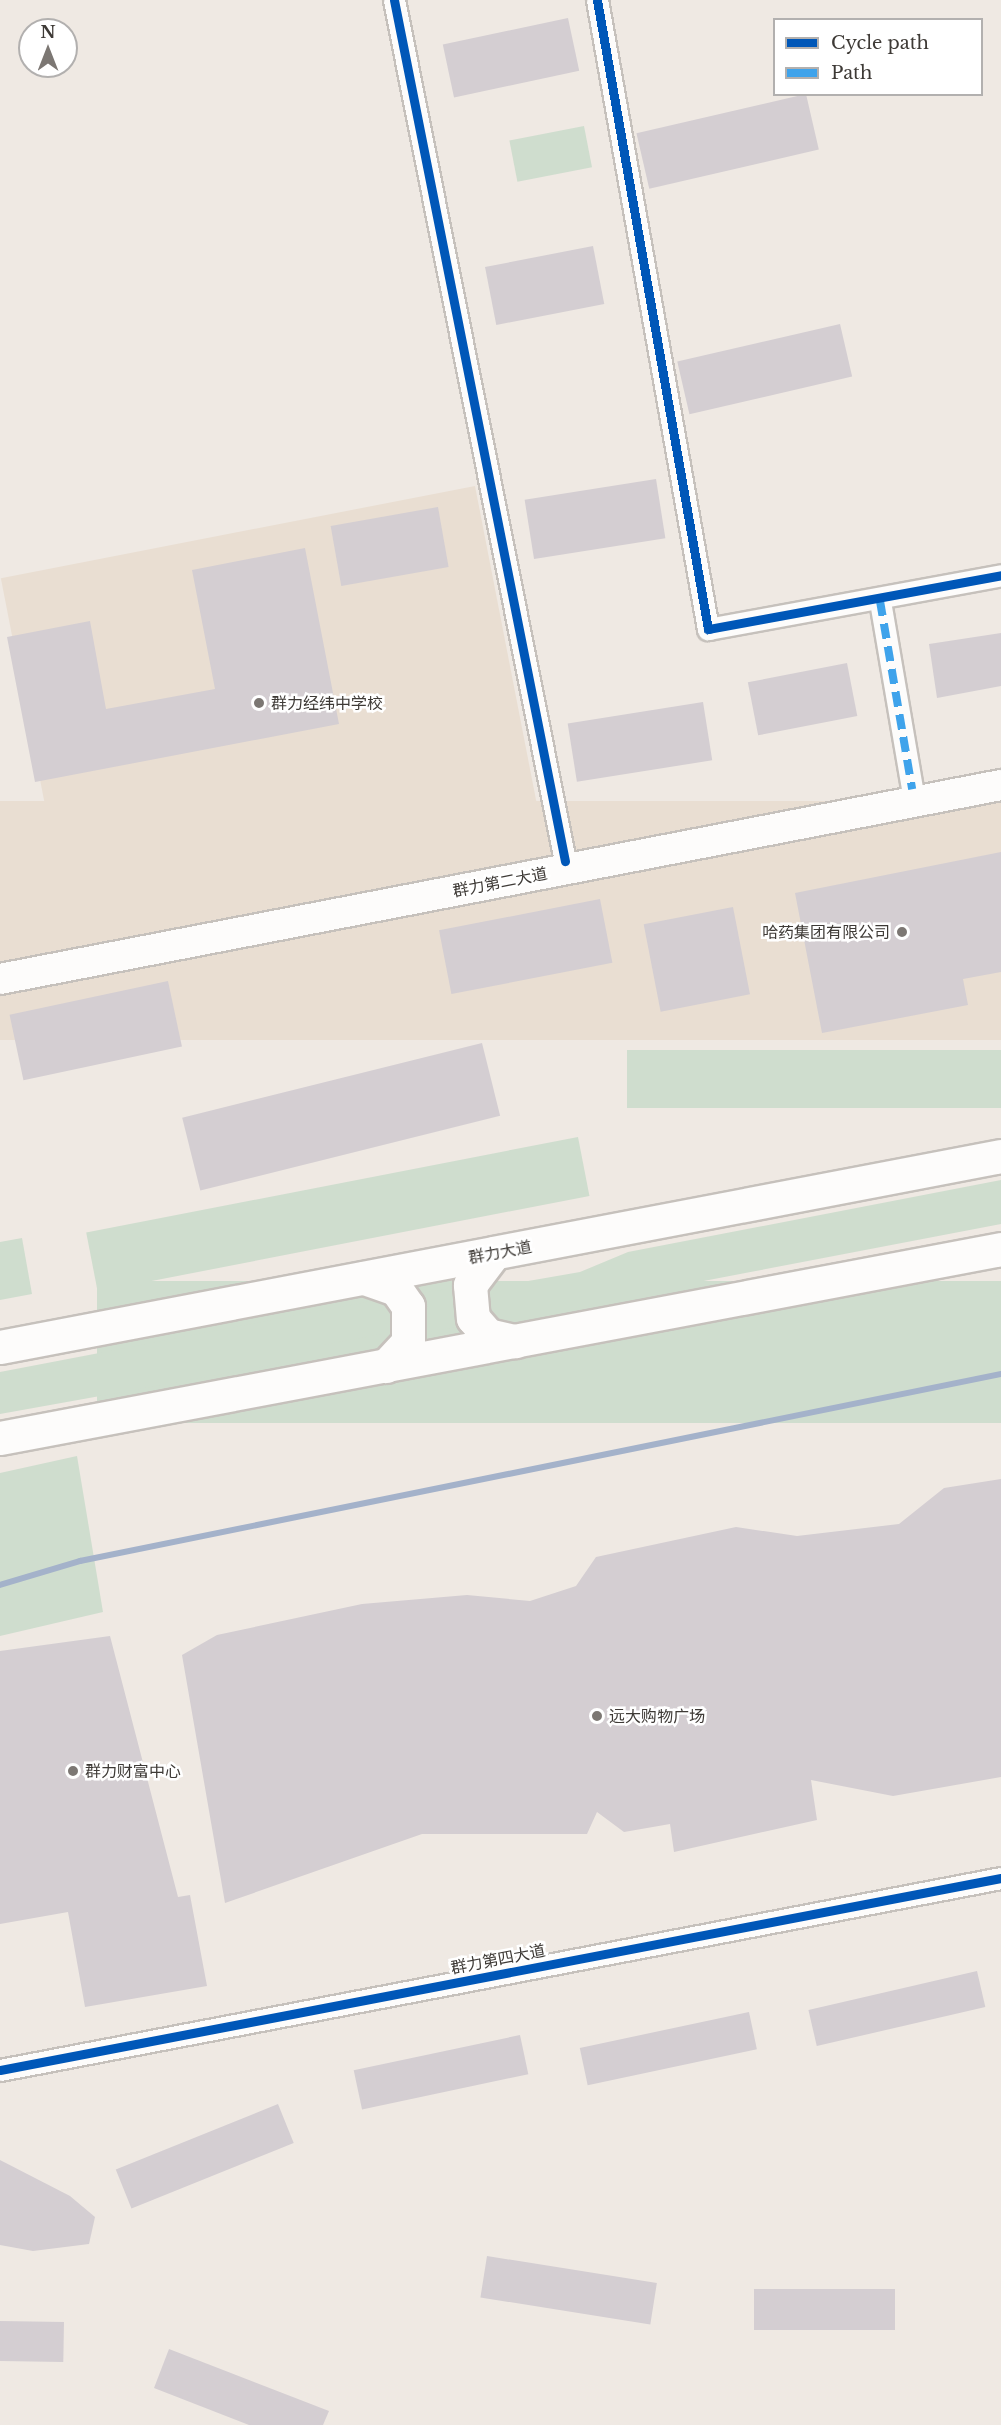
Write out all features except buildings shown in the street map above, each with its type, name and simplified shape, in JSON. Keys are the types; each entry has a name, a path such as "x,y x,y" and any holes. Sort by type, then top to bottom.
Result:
{"main road":[{"name":"群力第二大道","path":"0,963 565,861 1001,770"},
{"name":"群力第二大道","path":"0,979 1001,785"},
{"name":"群力大道","path":"0,1347 1001,1156"},
{"path":"0,1438 1001,1249"},
{"path":"494,1253 479,1266 470,1285 472,1318 488,1335 515,1341"},
{"path":"364,1278 396,1289 408,1306 408,1342 386,1366"}],"street":[{"path":"394,0 565,861"},
{"path":"597,0 708,629 880,601 1001,575"},
{"path":"880,601 912,789"},
{"name":"群力第四大道","path":"0,2070 1001,1878"}],"shaded area":[{"name":"群力经纬中学校","path":"475,486 542,833 68,925 1,578"},
{"path":"0,801 1001,801 1001,1040 0,1040"}],"green space":[{"path":"584,126 592,167 517,182 509,141"},
{"path":"627,1050 1001,1050 1001,1108 627,1108"},
{"path":"578,1137 589,1196 98,1291 86,1233"},
{"path":"1001,1180 1001,1224 500,1320 486,1305 487,1291 494,1287 580,1272 628,1252"},
{"path":"22,1238 32,1294 0,1300 0,1242"},
{"path":"97,1281 1001,1281 1001,1423 97,1423"},
{"path":"458,1287 465,1325 424,1333 418,1294"},
{"path":"382,1299 391,1306 392,1332 313,1347 279,1364 0,1414 0,1372"},
{"path":"77,1456 103,1612 0,1636 0,1473"}],"waterway":[{"path":"0,1585 80,1561 1001,1374"}],"marked path":[{"path":"880,601 912,789"}],"cycle path":[{"path":"394,0 565,861"},
{"path":"597,0 708,629 1001,575"},
{"path":"0,2070 1001,1878"}],"place":[{"name":"群力经纬中学校","path":"259,703"},
{"name":"哈药集团有限公司","path":"902,932"},
{"name":"远大购物广场","path":"597,1716"},
{"name":"群力财富中心","path":"73,1771"}]}
